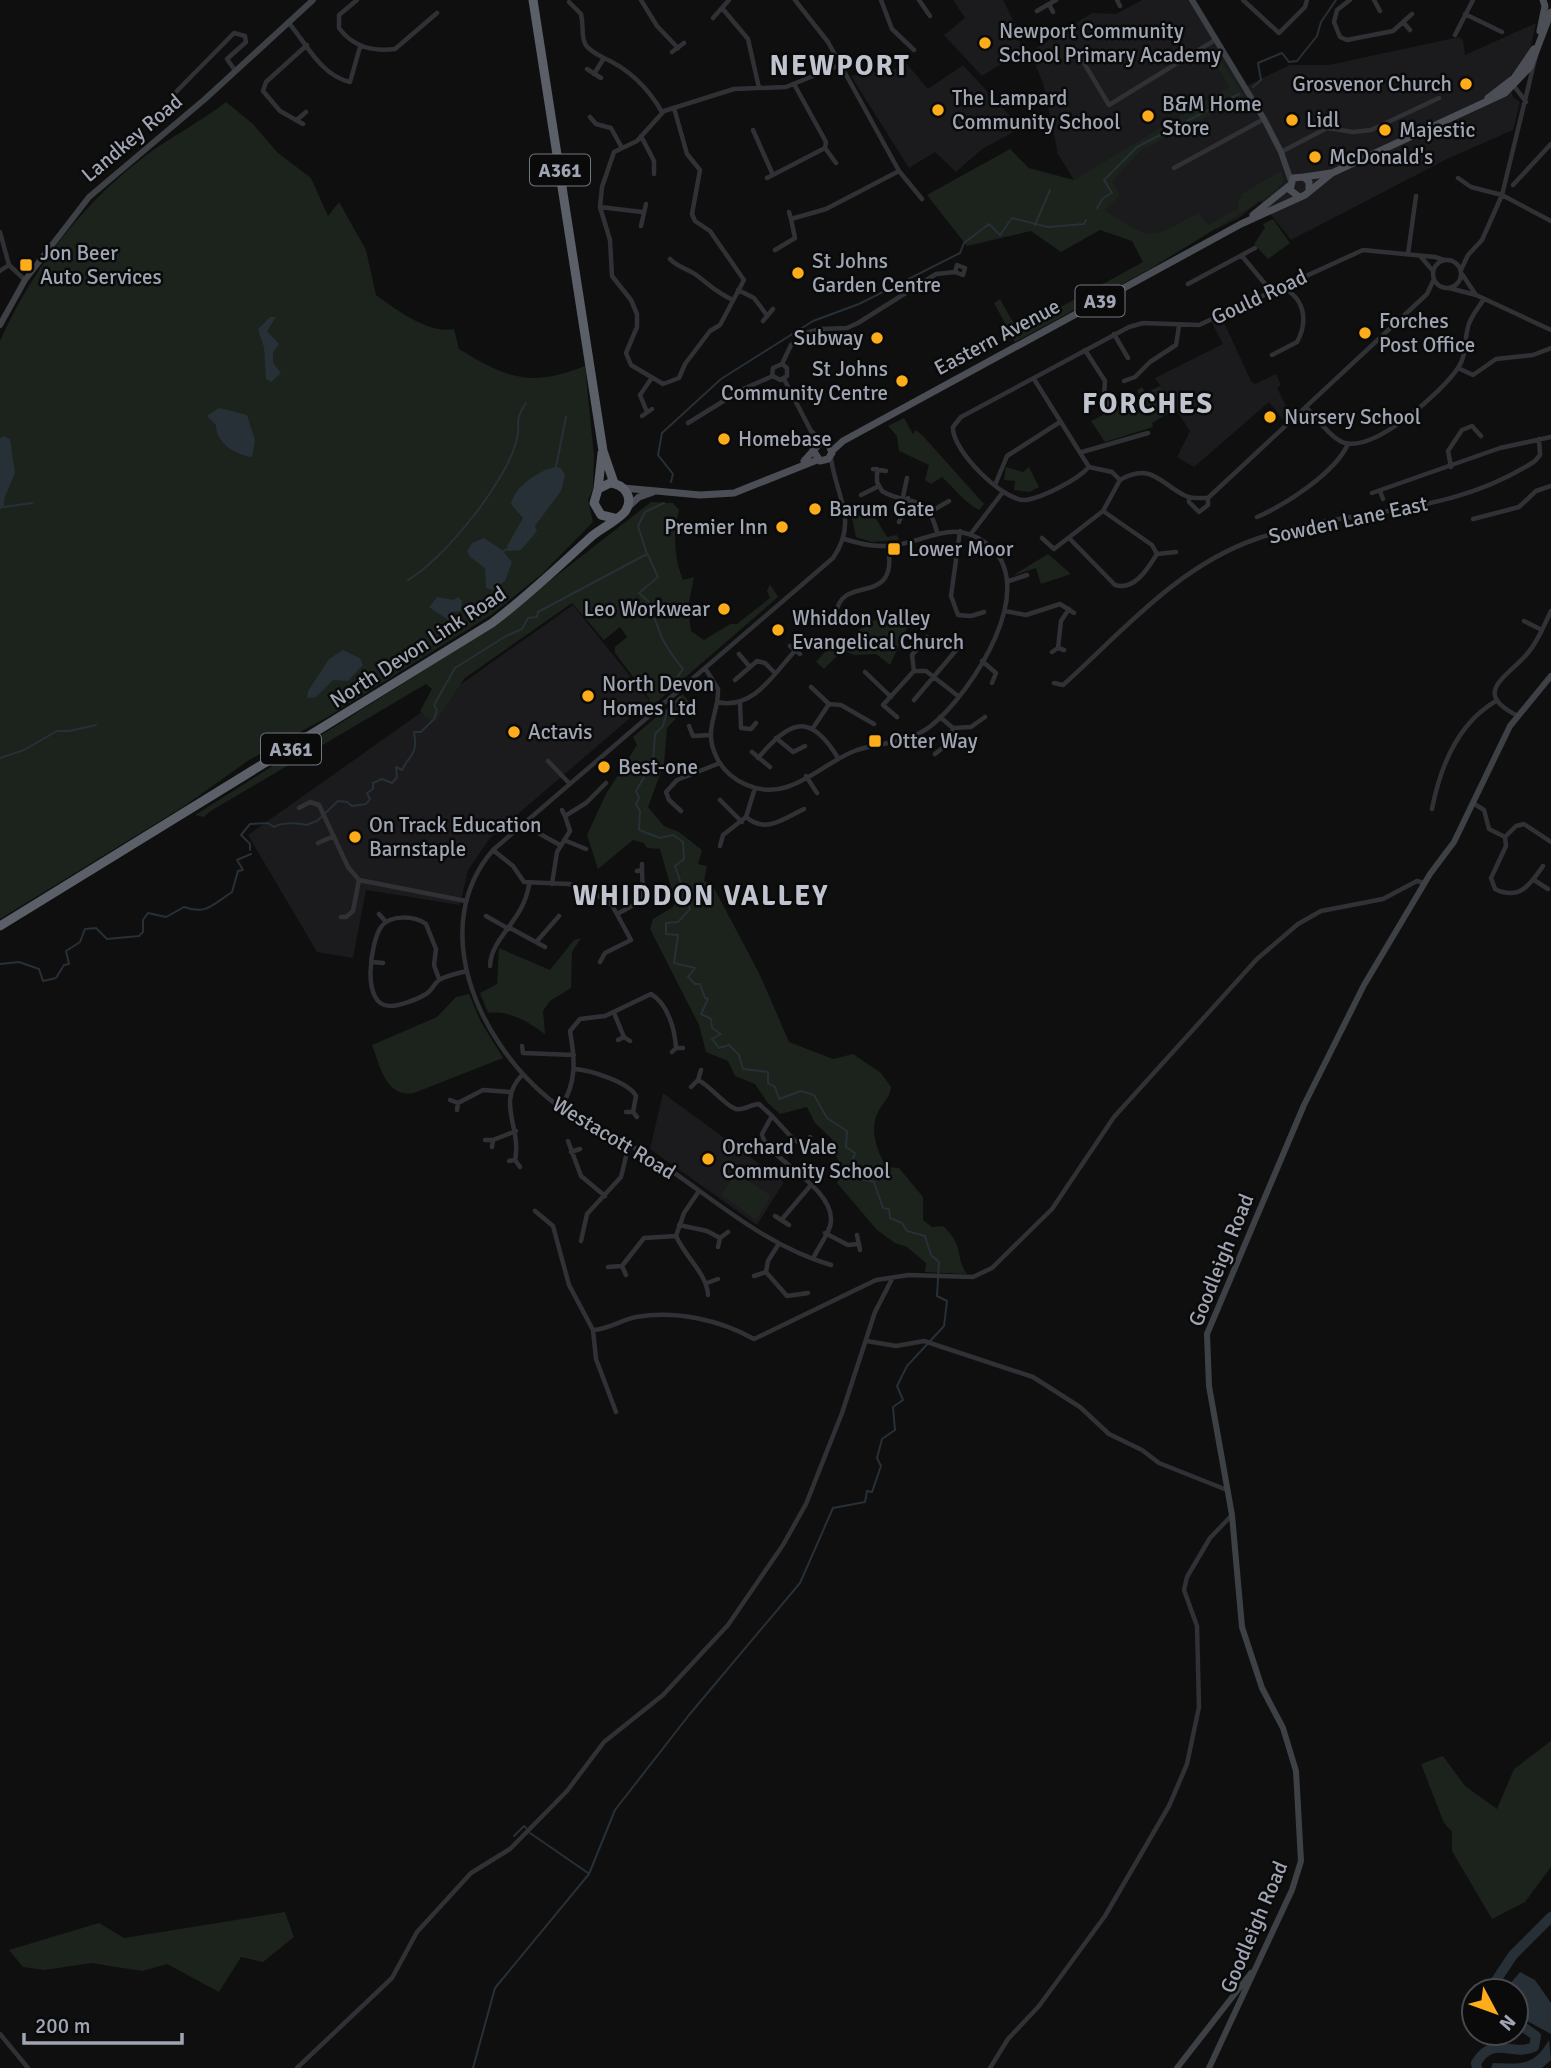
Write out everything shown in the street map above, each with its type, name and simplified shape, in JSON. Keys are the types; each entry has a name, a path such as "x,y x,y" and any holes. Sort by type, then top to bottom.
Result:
{"highway":[{"name":"A361","path":"533,0 603,451 619,486"},
{"name":"A361","path":"598,489 603,451"},
{"path":"593,535 599,520 594,503 598,489 619,486 628,497 628,507 614,518 598,512"},
{"name":"North Devon Link Road","path":"0,926 482,630 526,598 614,518"}],"main road":[{"path":"1309,190 1332,173 1472,108 1514,82 1536,54 1545,5"},
{"path":"1514,82 1534,49 1545,5"},
{"path":"1302,177 1332,173"},
{"path":"1302,177 1309,182 1309,190"},
{"name":"Eastern Avenue","path":"1241,224 1302,177"},
{"path":"1290,184 1298,196"},
{"name":"Eastern Avenue","path":"828,448 1241,224 1309,190"},
{"path":"801,464 813,450 828,448"},
{"path":"619,486 700,495 734,493 772,480 801,464 820,460 828,448"},
{"path":"813,450 820,460"},
{"path":"628,507 644,494 667,490"}],"street":[{"name":"Landkey Road","path":"0,325 25,280 89,197 205,99 234,69 313,0"},
{"path":"357,0 344,9 338,21 344,34 360,47 395,49 438,12"},
{"path":"641,0 657,26 678,48"},
{"path":"713,18 729,0"},
{"path":"795,0 818,28 899,171 922,199"},
{"path":"881,0 892,29 914,50"},
{"path":"919,0 930,16"},
{"path":"1037,11 1056,0"},
{"path":"1117,0 1120,6"},
{"path":"1192,0 1264,119 1287,166 1290,184"},
{"path":"1243,0 1277,34 1307,0"},
{"path":"1350,0 1338,10 1334,22 1343,39 1387,33 1412,14"},
{"path":"1374,0 1380,11"},
{"path":"1455,35 1473,0"},
{"path":"565,9 570,1 580,14 582,41 590,51 620,65 645,87 662,112"},
{"path":"1049,4 1053,12"},
{"path":"722,8 748,39 759,88"},
{"path":"1465,14 1502,32"},
{"path":"287,22 330,74 350,82 360,47"},
{"path":"1403,22 1410,30"},
{"path":"173,95 234,33 239,33 245,36 246,42 227,59 234,69"},
{"path":"1075,48 1109,105 1216,40"},
{"path":"672,52 684,43"},
{"path":"303,124 280,111 265,94 263,86 307,45"},
{"path":"1449,288 1457,284 1468,255 1482,240 1502,195 1536,54"},
{"path":"594,74 604,58"},
{"path":"672,108 687,154 700,170 692,214 695,221 710,231 729,263 743,277 720,324 710,331 685,364 679,378 663,384 631,365 626,354 637,327 637,314 631,300 612,276 610,240 600,207 614,152 637,141 662,112 672,108 734,89 794,84 840,65"},
{"path":"587,69 601,78"},
{"path":"1514,82 1526,103"},
{"path":"794,84 826,142 825,148 836,163"},
{"path":"1281,152 1327,128 1353,132 1371,130 1438,98"},
{"path":"298,119 306,112"},
{"path":"590,117 595,126 611,128 622,148"},
{"path":"1174,168 1264,119"},
{"path":"752,130 773,174"},
{"path":"641,136 654,161 654,174"},
{"path":"1513,185 1551,144"},
{"path":"767,178 825,148"},
{"path":"1287,166 1302,177"},
{"path":"791,219 826,209 899,171"},
{"path":"1468,174 1461,180 1478,190 1502,195 1551,221"},
{"path":"1408,254 1416,196"},
{"path":"641,226 642,212 646,204"},
{"path":"600,207 642,212"},
{"path":"775,250 795,238 789,212"},
{"path":"0,232 9,265 25,280"},
{"path":"1188,284 1255,248"},
{"name":"Gould Road","path":"995,485 956,444 953,427 961,417 1114,334 1143,323 1179,327 1199,325 1363,250 1444,260"},
{"path":"1433,271 1438,263 1444,260 1454,261 1468,255"},
{"path":"1241,256 1271,291"},
{"path":"1189,497 1189,502 1199,512 1205,510 1208,498 1427,293 1434,279 1433,271 1421,256"},
{"path":"670,259 676,268 693,273 708,288 733,300"},
{"path":"1454,261 1476,295"},
{"path":"0,271 9,265"},
{"path":"773,376 772,368 782,364 791,345 806,333 852,326 928,278 955,272"},
{"path":"1434,279 1443,288"},
{"path":"1291,292 1292,282"},
{"path":"1272,355 1293,345 1302,328 1304,310 1291,292 1280,287"},
{"path":"1427,293 1449,288 1476,295 1551,330"},
{"path":"738,290 754,298 766,314"},
{"path":"1306,407 1339,440 1348,444 1366,440 1396,425 1458,368 1466,349 1468,327 1484,299"},
{"path":"763,321 766,314 773,309"},
{"path":"1124,381 1135,377 1150,362 1176,345 1179,327"},
{"path":"1114,334 1128,358"},
{"path":"1458,368 1473,375 1496,359 1533,355 1551,348"},
{"path":"1085,349 1093,369 1105,381 1104,396 1109,405"},
{"path":"782,364 788,371 784,379"},
{"path":"688,422 743,389 773,376 784,379 811,431 828,448 832,472 846,516 844,539 874,546 888,546 937,532 960,531 993,549 1009,581 1005,611 982,660 958,696 940,716 914,736 838,758 788,787 755,788 735,779 720,764 711,735 711,720 718,702 718,689 705,668"},
{"path":"651,379 640,395 644,414 652,409"},
{"path":"1034,379 1089,467"},
{"path":"1060,422 1007,456 995,485 1003,492 1025,500 1089,467 1112,472 1119,480"},
{"path":"1451,467 1448,451 1462,430 1472,426 1482,436"},
{"path":"811,431 813,450"},
{"path":"1082,453 1148,433"},
{"path":"1372,493 1500,449 1551,437"},
{"name":"Sowden Lane East","path":"1054,683 1063,685 1129,621 1220,554 1254,539 1305,525 1376,515 1487,488 1535,461 1540,455 1539,439"},
{"path":"1256,517 1291,499 1341,456 1348,444"},
{"path":"820,460 832,472"},
{"path":"886,471 875,469 879,486 887,494 920,502 930,512 937,532"},
{"path":"1042,538 1054,549 1070,540 1103,511 1119,480 1136,474 1154,475 1189,497 1208,498"},
{"path":"899,522 907,478"},
{"path":"861,495 879,486"},
{"path":"1472,519 1519,507 1536,491 1551,486"},
{"path":"1380,491 1383,499"},
{"path":"971,535 1003,492"},
{"path":"930,512 949,501"},
{"path":"1103,511 1141,536 1157,554"},
{"path":"960,531 951,596 958,615 971,616 984,612"},
{"name":"Westacott Road","path":"831,1265 778,1245 629,1144 561,1107 523,1074 493,1034 477,1004 461,937 466,901 474,878 493,850 822,568 833,558 844,539"},
{"path":"1070,540 1120,587 1144,574 1157,554"},
{"path":"836,614 837,603 846,594 878,586 886,579 891,567 888,546"},
{"path":"1157,554 1175,552"},
{"path":"1009,581 1027,575"},
{"path":"1005,611 1026,615 1060,604 1072,611 1061,621 1058,648 1052,652"},
{"path":"1496,701 1496,685 1529,652 1551,611"},
{"path":"1524,621 1542,630"},
{"path":"914,671 912,655 926,637"},
{"path":"790,646 794,652 800,654"},
{"path":"914,700 958,648"},
{"path":"1058,648 1064,650"},
{"path":"718,702 740,703 754,696 794,652"},
{"path":"738,654 749,666"},
{"path":"982,660 994,668 996,673 992,683"},
{"path":"735,680 749,666 762,661 775,673"},
{"path":"897,717 883,705 914,671 926,671 958,696"},
{"path":"865,672 891,697"},
{"name":"Goodleigh Road","path":"1209,2068 1292,1890 1301,1861 1301,1836 1292,1752 1262,1688 1242,1627 1232,1515 1209,1386 1207,1334 1304,1105 1364,985 1425,883 1454,842 1518,716 1551,676"},
{"path":"811,687 830,704 841,705 874,724"},
{"path":"1496,701 1518,716"},
{"path":"1432,809 1439,776 1451,754 1470,722 1496,701"},
{"path":"740,703 740,728 751,729 756,723"},
{"path":"813,728 830,704"},
{"path":"844,719 851,711"},
{"path":"940,716 953,728 971,727 985,717"},
{"path":"689,726 693,736 711,735"},
{"path":"758,758 776,738 791,727 813,728 825,738 838,758"},
{"path":"935,754 946,745 953,728"},
{"path":"776,738 793,752 805,746"},
{"path":"752,752 769,767"},
{"path":"548,761 569,783"},
{"path":"681,811 669,800 666,792 677,779 720,764"},
{"path":"806,776 817,793"},
{"path":"565,816 586,803 606,783"},
{"path":"720,846 726,832 746,817 755,788"},
{"path":"720,800 742,822"},
{"path":"299,808 313,802 321,810 348,867 359,880 466,901"},
{"path":"1473,803 1484,810 1489,829 1505,837"},
{"path":"746,817 758,825 770,826 804,809"},
{"path":"552,884 553,863 570,831 562,810"},
{"path":"1505,837 1516,826 1524,824 1551,842"},
{"path":"1545,838 1551,830"},
{"path":"540,834 586,849"},
{"path":"318,843 334,836"},
{"path":"1505,837 1506,846 1491,878 1492,886 1511,895 1527,888 1543,866"},
{"path":"493,850 529,885 578,886 607,900 619,914 633,943 605,953 599,964"},
{"path":"619,914 637,903 643,895 640,868"},
{"path":"341,917 350,916 353,911 359,880"},
{"path":"1534,880 1548,889"},
{"path":"593,1330 637,1317 671,1315 726,1325 754,1339 876,1280 909,1275 973,1277 1002,1259 1068,1190 1114,1117 1257,959 1298,924 1334,907 1383,899 1417,881 1425,883"},
{"path":"490,965 492,949 524,909 529,885"},
{"path":"379,914 386,922"},
{"path":"486,915 537,940 545,947"},
{"path":"537,940 559,916"},
{"path":"439,979 435,970 436,949 426,924 397,918 386,922 378,933 370,989 374,999 383,1005 394,1006 427,994 439,979 467,971"},
{"path":"373,962 383,963"},
{"path":"561,1107 573,1086 575,1069 570,1031 573,1024 580,1019 614,1013 648,994 655,996 677,1034 677,1049"},
{"path":"614,1013 624,1037 630,1041"},
{"path":"618,1041 624,1037"},
{"path":"522,1046 523,1053 574,1055"},
{"path":"575,1069 595,1072 631,1088 636,1096 635,1115 626,1112"},
{"path":"691,1087 698,1080 701,1070"},
{"path":"520,1167 512,1160 516,1131 512,1124 510,1092 523,1074"},
{"path":"698,1080 711,1087 733,1108 742,1109 755,1104 764,1108 794,1140 818,1151"},
{"path":"450,1100 458,1103 483,1090 510,1092"},
{"path":"457,1110 458,1103"},
{"path":"772,1116 762,1134 765,1145 811,1185 831,1216 813,1259"},
{"path":"485,1140 493,1140 516,1131"},
{"path":"807,1146 810,1137"},
{"path":"492,1147 493,1140"},
{"path":"568,1141 581,1176 605,1196"},
{"path":"581,1241 587,1214 621,1177 629,1144"},
{"path":"571,1152 580,1149"},
{"path":"783,1218 811,1185"},
{"path":"699,1191 679,1225 676,1236 685,1255 707,1283 708,1295"},
{"path":"535,1211 553,1227 569,1285 593,1330 600,1374 616,1412"},
{"path":"775,1216 783,1218 789,1225"},
{"path":"679,1225 708,1231 720,1238"},
{"path":"574,1229 582,1230"},
{"path":"718,1247 720,1238 728,1232"},
{"path":"825,1233 848,1245 859,1247 857,1234"},
{"path":"608,1267 622,1266 644,1238 676,1236"},
{"path":"766,1272 768,1261 778,1245"},
{"path":"622,1266 626,1275"},
{"path":"754,1276 766,1272"},
{"path":"766,1272 788,1296 808,1293"},
{"path":"707,1283 718,1279"},
{"path":"296,2068 392,1978 417,1933 471,1872 501,1856 528,1830 567,1791 604,1742 663,1695 735,1616 783,1545 806,1504 867,1341 875,1312 892,1279"},
{"path":"867,1341 896,1346 928,1343 1033,1377 1080,1407 1109,1434 1142,1450 1158,1463 1227,1490"},
{"path":"990,2068 1008,2039 1039,2007 1105,1916 1169,1806 1187,1764 1199,1707 1197,1626 1184,1590 1186,1577 1210,1538 1232,1515"},
{"path":"1177,2068 1255,1969"},
{"path":"0,2034 28,2068"}],"shaded area":[{"name":"Newport Community School Primary Academy","path":"953,0 1003,0 1016,26 1022,51 982,76 944,35 965,18"},
{"path":"1142,0 1189,0 1244,87 1290,65 1329,65 1459,37 1463,40 1465,55 1536,23 1530,50 1508,79 1513,97 1520,102 1513,130 1447,159 1291,240 1260,201 1239,218 1216,229 1171,237 1144,235 1109,219 1074,180 1058,154 1043,83 1030,52 1092,13 1116,14"},
{"path":"1212,47 1245,97 1140,151 1112,182 1120,195 1105,210 1133,228 1151,234 1198,213 1208,225 1239,208 1237,200 1242,197 1241,194 1281,171 1284,181 1272,194 1150,269 1015,342 994,303 1000,299 1014,324 1033,314 1037,320 1143,262 1132,241 1100,230 1061,252 1031,231 967,246 927,195 1010,149 1029,168 1074,180 1229,87 1208,50"},
{"name":"The Lampard Community School","path":"906,63 928,89 963,65 1021,128 982,149 956,172 935,152 909,168 851,76 898,68"},
{"path":"226,102 253,124 278,153 311,178 328,216 339,202 366,250 376,295 423,324 444,330 454,329 459,349 505,373 519,377 549,377 585,366 594,456 593,489 588,500 593,522 543,573 491,615 326,718 249,760 186,805 0,919 0,341 44,263 100,195 145,156"},
{"path":"1273,219 1290,243 1268,259 1254,244 1265,228 1263,224"},
{"path":"270,317 276,317 267,331 279,344 273,353 273,363 281,373 271,382 266,379 264,347 258,329"},
{"path":"1222,318 1251,381 1255,384 1276,374 1281,385 1277,388 1290,414 1283,420 1269,402 1194,467 1177,457 1190,431 1155,378 1223,344 1212,323"},
{"path":"1160,386 1176,409 1152,423 1153,427 1105,442 1091,421 1139,396 1137,390 1142,387 1146,393"},
{"path":"219,408 247,415 255,440 252,457 239,454 223,443 216,425 207,416"},
{"path":"904,418 913,434 916,430 923,436 984,504 979,510 942,477 931,484 925,480 929,465 899,451 897,436 888,426"},
{"path":"3,436 10,439 15,473 4,499 4,507 0,509 0,439"},
{"path":"555,467 561,468 565,475 561,491 535,526 537,531 521,550 508,551 507,546 523,518 511,504 513,497 528,480"},
{"path":"1006,467 1023,472 1029,467 1039,487 1030,492 1014,490 1015,481 1004,480"},
{"path":"651,502 673,503 679,510 675,537 676,555 683,580 694,577 688,607 691,631 704,640 730,624 737,624 770,598 767,591 770,584 778,597 651,707 649,698 615,653 615,647 627,637 620,627 604,640 572,603 465,678 436,721 428,719 420,711 432,689 426,684 204,817 195,815 483,633"},
{"path":"850,509 858,513 868,511 875,517 887,537 897,535 899,540 872,542 856,537"},
{"path":"484,538 502,550 512,562 505,581 493,590 486,588 485,568 470,557 467,551 472,543"},
{"path":"1048,554 1071,574 1041,584 1036,568 1012,576"},
{"path":"437,597 454,600 458,597 462,601 461,611 452,612 448,620 429,607"},
{"path":"573,605 650,701 490,838 468,870 460,905 366,890 353,958 317,952 248,835"},
{"path":"916,611 919,623 908,626 890,665 876,654 854,655 847,652 839,654 824,669 816,662 830,646 855,638 856,632 871,621"},
{"path":"343,650 360,658 363,665 348,681 333,680 316,697 307,698 308,691 329,659"},
{"path":"683,694 690,703 667,728 664,764 648,807 664,826 679,832 702,850 698,864 707,866 704,881 712,884 760,975 789,1042 833,1059 853,1054 881,1073 891,1087 875,1119 875,1141 880,1155 887,1167 899,1168 923,1197 923,1220 932,1227 943,1226 950,1233 967,1274 925,1272 926,1263 907,1247 895,1243 877,1230 837,1183 843,1170 833,1150 832,1139 815,1123 807,1107 780,1114 767,1102 755,1084 735,1076 728,1061 706,1052 699,1025 650,929 653,919 673,907 675,902 660,849 647,848 644,843 633,840 598,869 587,835 606,794 637,745 633,737"},
{"path":"581,938 572,952 571,988 550,1001 543,1011 545,1034 511,1015 488,1013 480,993 497,984 499,948 550,970 574,940"},
{"path":"469,994 481,1022 503,1058 414,1093 396,1090 385,1078 372,1045 437,1017 456,997"},
{"name":"Orchard Vale Community School","path":"663,1093 784,1182 757,1225 650,1149"},
{"path":"736,1172 771,1196 756,1220 721,1195"},
{"path":"1551,1741 1551,1867 1525,1902 1492,1919 1452,1851 1452,1832 1444,1823 1421,1764 1443,1756 1465,1786 1497,1809 1514,1769"},
{"path":"285,1912 294,1937 263,1962 241,1957 219,1992 167,1964 142,1971 91,1963 45,1970 23,1967 9,1950 99,1923 124,1938"},
{"path":"1520,1972 1529,1977 1516,1977"},
{"path":"1530,1977 1535,1980 1551,2003 1551,2034 1530,2023"},
{"path":"1549,2040 1551,2060 1542,2068 1491,2068 1493,2063 1526,2062 1538,2055"}],"waterway":[{"path":"1253,87 1261,80 1258,63 1282,53 1289,62 1297,61 1317,36 1321,22 1336,0"},
{"path":"1097,208 1103,198 1112,193 1104,180 1137,147 1239,94"},
{"path":"1035,225 1050,190"},
{"path":"671,482 673,474 658,455 662,433 721,379 813,321 859,304 960,253 964,243 989,224 1000,235 1012,218 1048,227 1084,224 1086,220"},
{"path":"408,580 423,570 456,537 502,475 517,438 518,418 526,403"},
{"path":"556,467 566,417"},
{"path":"4,507 32,503"},
{"path":"250,850 250,844 241,835 250,824 268,823 274,827 295,823 306,825 317,821 338,801 352,806 366,804 370,799 367,793 373,789 373,783 382,779 392,783 397,777 396,767 402,770 413,754 414,732 421,732 434,719 437,710 434,705 455,668 522,629 528,618 537,617 538,612 647,554 638,526 645,512 664,503"},
{"path":"503,551 508,549"},
{"path":"648,555 658,577 639,593 653,606 651,613 663,639 683,669 671,686"},
{"path":"473,2068 495,1988 589,1874 615,1810 689,1715 800,1583 833,1508 865,1502 867,1491 872,1492 881,1466 877,1458 882,1439 895,1430 893,1407 903,1400 897,1386 907,1366 944,1326 947,1301 937,1296 939,1262 931,1255 925,1236 907,1231 902,1223 890,1218 889,1209 883,1208 874,1182 857,1178 859,1166 852,1162 855,1153 846,1147 847,1131 827,1118 814,1095 801,1091 779,1099 775,1087 768,1083 768,1072 743,1069 739,1055 729,1045 719,1048 712,1039 721,1034 712,1028 711,1019 701,1014 708,999 705,998 700,984 695,984 688,977 695,968 674,963 678,935 666,934 666,923 678,922 690,909 675,866 684,859 683,842 673,835 660,838 639,830 640,811 636,804 639,798 636,791 653,762 655,734 663,726 667,711 680,697"},
{"path":"0,758 24,750 57,731 96,725"},
{"path":"0,964 19,962 39,969 43,981 56,978 64,965 69,964 66,951 80,942 85,929 96,928 107,939 139,936 143,932 143,920 148,913 166,917 184,907 198,910 209,907 232,892 238,871 243,870 237,860 251,854"},
{"path":"514,1836 524,1826 526,1828"},
{"path":"530,1833 588,1873"},
{"path":"1498,1977 1513,1955 1551,1917"},
{"path":"1477,2068 1476,2063 1489,2050 1534,2047 1536,2036 1530,2032"}],"place":[{"name":"Newport Community School Primary Academy","path":"985,43"},
{"name":"Grosvenor Church","path":"1466,84"},
{"name":"The Lampard Community School","path":"938,110"},
{"name":"B&M Home Store","path":"1148,116"},
{"name":"Lidl","path":"1292,120"},
{"name":"Majestic","path":"1385,130"},
{"name":"McDonald's","path":"1315,157"},
{"name":"Jon Beer Auto Services","path":"26,265"},
{"name":"St Johns Garden Centre","path":"798,273"},
{"name":"Forches Post Office","path":"1365,333"},
{"name":"Subway","path":"877,338"},
{"name":"St Johns Community Centre","path":"902,381"},
{"name":"Nursery School","path":"1270,417"},
{"name":"Homebase","path":"724,439"},
{"name":"Barum Gate","path":"815,509"},
{"name":"Premier Inn","path":"782,527"},
{"name":"Lower Moor","path":"894,549"},
{"name":"Leo Workwear","path":"724,609"},
{"name":"Whiddon Valley Evangelical Church","path":"778,630"},
{"name":"North Devon Homes Ltd","path":"588,696"},
{"name":"Actavis","path":"514,732"},
{"name":"Otter Way","path":"875,741"},
{"name":"Best-one","path":"604,767"},
{"name":"On Track Education Barnstaple","path":"355,837"},
{"name":"Orchard Vale Community School","path":"708,1159"}],"district":[{"name":"NEWPORT","path":"840,65"},
{"name":"FORCHES","path":"1148,403"},
{"name":"WHIDDON VALLEY","path":"701,895"}]}
